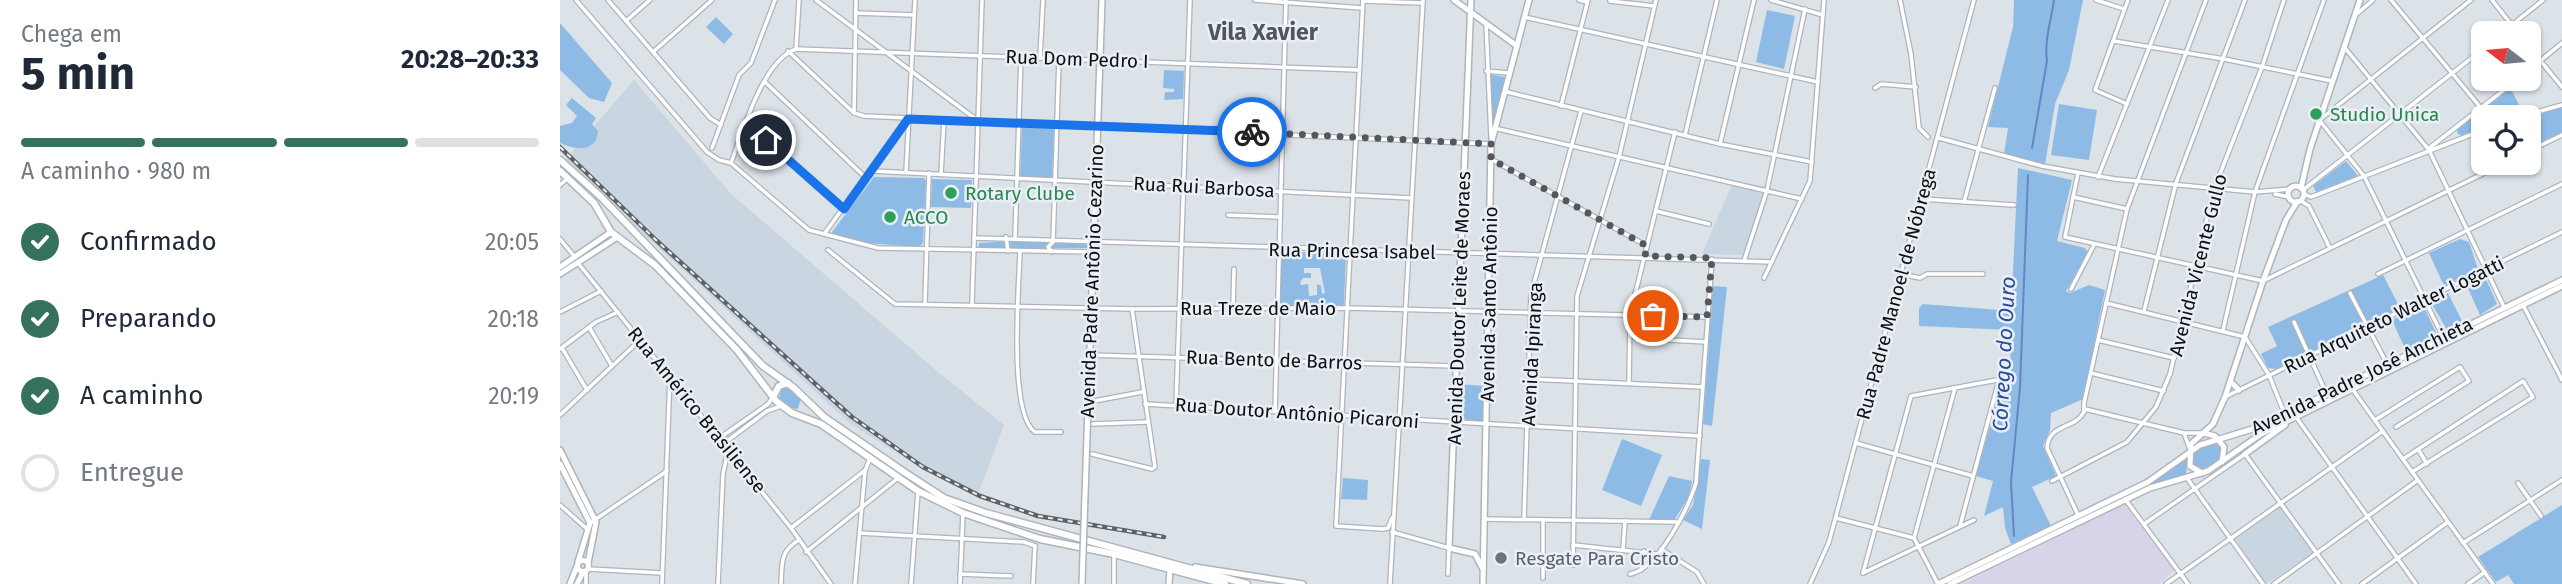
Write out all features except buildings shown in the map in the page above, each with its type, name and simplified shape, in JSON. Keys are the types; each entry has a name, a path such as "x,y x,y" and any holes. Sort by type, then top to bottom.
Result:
{"main road":[{"path":"560,160 626,224 751,357 788,383 836,426 944,498 986,513 1047,527 1247,584"},
{"path":"560,170 594,203 611,232 655,265 737,350 781,406 792,413 821,424 918,491 963,513 1044,539 1114,554 1225,584"},
{"path":"611,232 614,225 626,224"},
{"path":"617,238 626,235 626,224"},
{"path":"773,397 779,386 788,383"},
{"path":"792,413 802,409 805,399"},
{"path":"1028,534 1035,524"},
{"path":"1044,539 1047,527"}],"street":[{"path":"576,0 707,152 719,160 731,163 809,230 878,248 1093,253"},
{"path":"607,0 710,118 721,125"},
{"path":"626,21 650,0"},
{"path":"653,52 712,0"},
{"path":"712,148 739,75 751,63 775,0"},
{"path":"731,163 765,82 780,56 796,48 799,0"},
{"path":"816,0 979,121"},
{"path":"854,113 856,0"},
{"path":"906,172 915,0"},
{"path":"972,304 982,0"},
{"path":"1040,58 1042,0"},
{"name":"Avenida Padre Antônio Cezarino","path":"1082,584 1102,0"},
{"path":"1176,405 1190,0"},
{"path":"1255,0 1362,8"},
{"path":"1390,584 1423,1 1363,0 1336,526 1383,529 1388,528 1392,518"},
{"path":"1454,0 1517,46"},
{"name":"Avenida Doutor Leite de Moraes","path":"1448,575 1471,0"},
{"path":"788,51 854,113 908,119 1098,125 1491,144 1497,130 1529,0"},
{"path":"1561,106 1588,1 1579,0"},
{"path":"1573,565 1577,296 1629,121 1656,0"},
{"path":"1685,135 1717,0"},
{"path":"1720,144 1754,0"},
{"path":"1771,0 1823,15"},
{"path":"1764,278 1811,181 1824,0"},
{"path":"1900,0 1916,87 1919,128 1928,137"},
{"name":"Rua Padre Manoel de Nóbrega","path":"1810,584 1822,561 1836,518 1974,0"},
{"path":"2096,0 2124,9"},
{"path":"2127,104 2095,90 2128,0"},
{"path":"2098,177 2168,0"},
{"path":"2079,516 2048,448 2048,440 2056,429 2078,420 2085,409 2127,209 2206,0"},
{"path":"2144,311 2176,183 2245,0"},
{"name":"Avenida Vicente Gullo","path":"2052,481 2127,442 2146,423 2164,391 2197,267 2214,189 2262,67 2284,0"},
{"path":"2223,330 2255,192 2324,0"},
{"path":"2358,13 2373,0"},
{"path":"2390,0 2478,105"},
{"path":"2320,120 2471,0"},
{"path":"2492,0 2508,21"},
{"path":"2516,21 2543,0"},
{"path":"1275,411 1286,1"},
{"path":"1610,1 1654,6"},
{"path":"2301,195 2304,172 2320,120 2362,2"},
{"path":"1643,6 1653,13"},
{"path":"1744,261 1767,190 1772,154 1805,9"},
{"path":"856,13 914,15"},
{"path":"1524,17 1818,82"},
{"name":"Avenida Santo Antônio","path":"1483,584 1491,159 1486,23"},
{"path":"2114,41 2151,45 2333,81"},
{"path":"2541,60 2562,43"},
{"name":"Rua Dom Pedro I","path":"796,48 1358,70"},
{"path":"2345,48 2427,150 2506,311"},
{"path":"1015,237 1021,57"},
{"path":"1052,252 1058,248 1053,242 1059,59"},
{"path":"2263,584 2187,478 2190,451 2196,438 2204,433 2217,414 2225,397 2263,281 2286,220 2301,195 2471,59"},
{"path":"2541,62 2562,87"},
{"path":"1486,71 1511,73"},
{"path":"765,82 866,178"},
{"path":"1875,88 1880,84 1916,87"},
{"path":"1964,202 1995,88"},
{"path":"2485,105 2503,91"},
{"path":"1507,92 1720,144 1812,162"},
{"path":"2541,110 2561,104"},
{"name":"Avenida Ipiranga","path":"1524,519 1530,313 1541,254 1581,111"},
{"path":"2427,150 2471,116"},
{"path":"824,234 908,119"},
{"path":"941,174 944,120"},
{"path":"2320,120 2364,176 2443,337"},
{"path":"746,123 844,209"},
{"path":"1490,127 1802,199"},
{"path":"2455,129 2461,139"},
{"path":"1629,383 1630,315 1675,132"},
{"path":"1939,138 2098,177 2273,193 2289,198 2301,195 2311,197 2471,135"},
{"path":"2541,145 2562,135"},
{"path":"1491,159 1647,246"},
{"name":"Rua Rui Barbosa","path":"872,171 1411,198"},
{"path":"2286,220 2292,188 2304,172"},
{"path":"925,303 929,173"},
{"path":"2078,173 2065,237 2263,281 2481,175"},
{"path":"560,185 569,178"},
{"path":"2378,274 2562,184"},
{"path":"2273,193 2292,188"},
{"path":"2292,188 2309,206 2330,248"},
{"path":"2073,197 2127,209"},
{"path":"1922,199 2014,205"},
{"path":"1656,211 1709,224"},
{"path":"1228,215 1279,217"},
{"path":"560,274 611,232"},
{"name":"Rua Arquiteto Walter Logatti","path":"2225,397 2562,232"},
{"path":"1006,237 1008,251"},
{"name":"Rua Princesa Isabel","path":"974,238 1015,237 1053,242 1278,250 1645,256 1772,262"},
{"path":"560,267 577,261 617,238"},
{"name":"Rua Américo Brasiliense","path":"560,239 791,528 831,584"},
{"path":"1026,252 1028,239"},
{"path":"2071,289 2095,244"},
{"name":"Rua Treze de Maio","path":"828,250 895,304 1132,309 1347,308 1707,317"},
{"path":"1020,252 1016,347 1024,419 1035,432 1061,432"},
{"path":"1630,574 1641,569 1661,549 1690,503 1696,483 1712,258"},
{"path":"1233,309 1234,269"},
{"path":"1901,274 1920,278 1927,274 1983,274"},
{"name":"Avenida Padre José Anchieta","path":"1938,584 2148,482 2190,451 2218,439 2291,417 2353,389 2506,311 2562,279"},
{"name":"Avenida Padre José Anchieta","path":"1950,584 2150,488 2203,473 2327,394 2443,337 2524,305 2562,286"},
{"path":"560,312 601,291"},
{"path":"2350,293 2387,364"},
{"path":"2106,303 2245,337 2291,417 2332,467 2416,584"},
{"path":"2524,305 2562,380"},
{"path":"1092,454 1152,469 1155,467 1132,309"},
{"path":"587,390 561,349 589,327 618,312"},
{"path":"1677,317 1669,340 1706,342"},
{"path":"2294,322 2327,394"},
{"path":"589,327 612,366"},
{"path":"560,415 641,339"},
{"path":"2098,340 2174,358"},
{"name":"Rua Bento de Barros","path":"1090,355 1457,366"},
{"path":"2375,420 2459,367 2469,381 2396,427"},
{"path":"2091,373 2164,391"},
{"path":"662,584 670,374"},
{"path":"1974,520 1863,573 1911,396 2008,378"},
{"path":"1529,379 1703,387"},
{"path":"1960,526 1999,380"},
{"path":"2403,459 2523,381 2533,397 2413,472"},
{"path":"2231,382 2239,390"},
{"path":"1914,538 1955,388"},
{"path":"2353,389 2493,584"},
{"path":"1088,402 1142,392"},
{"path":"718,439 773,397"},
{"name":"Rua Doutor Antônio Picaroni","path":"1145,404 1700,436"},
{"path":"723,444 748,425 781,406"},
{"path":"2085,409 2184,433 2204,433 2218,439"},
{"path":"2217,414 2215,428 2225,450 2222,462"},
{"path":"2144,524 2245,454 2291,417"},
{"path":"745,420 748,425"},
{"path":"1093,424 1148,422"},
{"path":"2166,584 2382,431"},
{"path":"2184,433 2190,451"},
{"path":"2242,433 2251,449"},
{"path":"1856,443 1973,477"},
{"path":"2418,449 2427,464"},
{"path":"718,584 723,474 728,451"},
{"path":"561,453 593,523"},
{"path":"2245,454 2339,584"},
{"path":"855,584 864,471 870,456"},
{"path":"723,474 734,458"},
{"path":"2189,463 2203,473"},
{"path":"560,464 593,523"},
{"path":"570,584 593,523 667,471"},
{"path":"791,528 864,471"},
{"path":"806,552 898,478"},
{"path":"2274,584 2418,480"},
{"path":"2463,543 2562,480"},
{"path":"2518,483 2541,516"},
{"path":"911,584 918,491"},
{"path":"2125,499 2188,584"},
{"path":"560,505 590,531"},
{"path":"960,584 963,513"},
{"path":"1836,518 1914,538 1938,584"},
{"path":"1485,519 1677,522"},
{"path":"1543,520 1543,578"},
{"path":"1623,549 1625,521"},
{"path":"2362,584 2448,522"},
{"path":"1383,529 1392,540"},
{"path":"586,584 590,531"},
{"path":"1392,532 1475,554 1483,551"},
{"path":"860,533 1021,542 1035,546"},
{"path":"1021,542 1028,534"},
{"path":"1392,540 1400,536"},
{"path":"1033,584 1035,546 1044,539"},
{"path":"781,584 782,554 785,548 799,540"},
{"path":"1573,545 1657,554"},
{"path":"1661,549 1697,572 1704,584"},
{"path":"1641,569 1644,551"},
{"path":"1114,554 1114,584"},
{"path":"1475,554 1483,569"},
{"path":"578,564 583,560 587,568"},
{"path":"1179,565 1303,584"},
{"path":"587,568 662,573"},
{"path":"576,584 587,568"},
{"path":"1169,584 1170,569"},
{"path":"2468,584 2485,572"},
{"path":"960,574 1011,576"},
{"path":"992,584 993,575"}],"shaded area":[{"path":"2014,0 2083,0 2069,70 2055,104 2045,165 2004,154 2008,128 1988,127 2013,27"},
{"path":"1767,10 1795,16 1784,69 1756,62"},
{"path":"716,17 733,34 724,44 706,27"},
{"path":"560,23 612,83 604,102 589,98 560,70"},
{"path":"1164,70 1184,71 1183,99 1164,100 1165,92 1174,92 1174,89 1163,88"},
{"path":"1489,74 1507,80 1494,128"},
{"path":"634,80 730,193 938,372 1004,425 977,497 924,470 851,424 564,161"},
{"path":"2505,91 2512,91 2519,105 2488,105"},
{"path":"572,98 596,118 592,124 598,131 597,138 594,143 584,148 560,143 560,126 572,123 577,116 566,105"},
{"path":"2059,104 2097,110 2089,160 2051,155"},
{"path":"2562,107 2562,132 2541,142 2541,113"},
{"path":"2471,119 2471,133 2462,136 2457,130"},
{"path":"1022,127 1054,128 1052,178 1020,177"},
{"path":"2346,161 2358,176 2316,192 2313,186"},
{"path":"2018,168 2072,180 2057,241 2085,248 2088,253 2066,291 2070,293 2089,285 2105,290 2083,399 2051,413 2050,430 2043,446 2056,476 2032,487 2051,526 2011,544 2005,528 2003,507 1984,516 1993,481 1976,476 2001,386 2005,381 2011,382 2010,330 1919,326 1919,308 1923,304 2011,311"},
{"path":"874,177 924,178 926,181 923,243 919,247 866,243 833,235 832,232"},
{"name":"Rotary Clube","path":"932,179 972,180 971,208 931,207"},
{"path":"1732,184 1764,191 1744,255 1702,254"},
{"path":"2460,239 2469,242 2478,269 2444,286 2429,253"},
{"path":"1029,240 1097,243 1097,248 979,248 979,243"},
{"path":"1280,252 1346,253 1344,305 1280,307","holes":["1304,268 1320,268 1325,293 1322,294 1321,286 1317,284 1317,295 1309,296 1308,284 1301,285 1300,282 1303,278 1311,278 1311,273 1304,273"]},
{"path":"2383,275 2400,308 2276,369 2268,368 2261,354 2277,346 2268,327"},
{"path":"2479,277 2486,279 2497,304 2480,315 2466,284"},
{"path":"1713,286 1727,287 1712,426 1703,424"},
{"path":"2448,293 2463,323 2447,330 2432,304"},
{"path":"2417,307 2424,307 2437,335 2406,351 2392,320"},
{"path":"1459,384 1485,386 1484,422 1457,420"},
{"path":"789,388 801,398 798,409 791,408 779,399 781,389"},
{"path":"1622,439 1662,455 1641,506 1602,490"},
{"path":"2215,443 2222,449 2218,462 2200,470 2192,465 2193,451"},
{"path":"2187,454 2186,476 2145,488 1942,584 2143,486"},
{"path":"1701,459 1710,460 1702,529 1683,520 1693,505"},
{"path":"1669,476 1692,481 1689,496 1675,519 1649,520"},
{"path":"1343,478 1368,480 1367,500 1341,499"},
{"path":"2124,504 2175,570 2159,584 1962,584"},
{"path":"2562,505 2562,584 2514,584 2508,575 2496,582 2478,557"},
{"path":"2281,506 2313,553 2266,584 2235,539"}],"waterway":[{"name":"Córrego do Ouro","path":"2032,148 2054,0"},
{"name":"Córrego do Ouro","path":"2014,536 2011,482 2020,387 2028,175"}],"railway":[{"path":"560,147 657,241 852,417 923,467 980,496 1038,516 1164,537"}],"way so far":[{"path":"1252,132 1491,144 1491,159 1647,246 1645,256 1712,258 1707,317 1653,316"}],"place":[{"name":"Studio Unica","path":"2316,114"},
{"name":"Rotary Clube","path":"951,193"},
{"name":"ACCO","path":"890,217"},
{"name":"Resgate Para Cristo","path":"1501,558"}],"district":[{"name":"Vila Xavier","path":"1263,32"}],"route":[{"path":"766,140 844,209 908,119 1252,132"}]}
